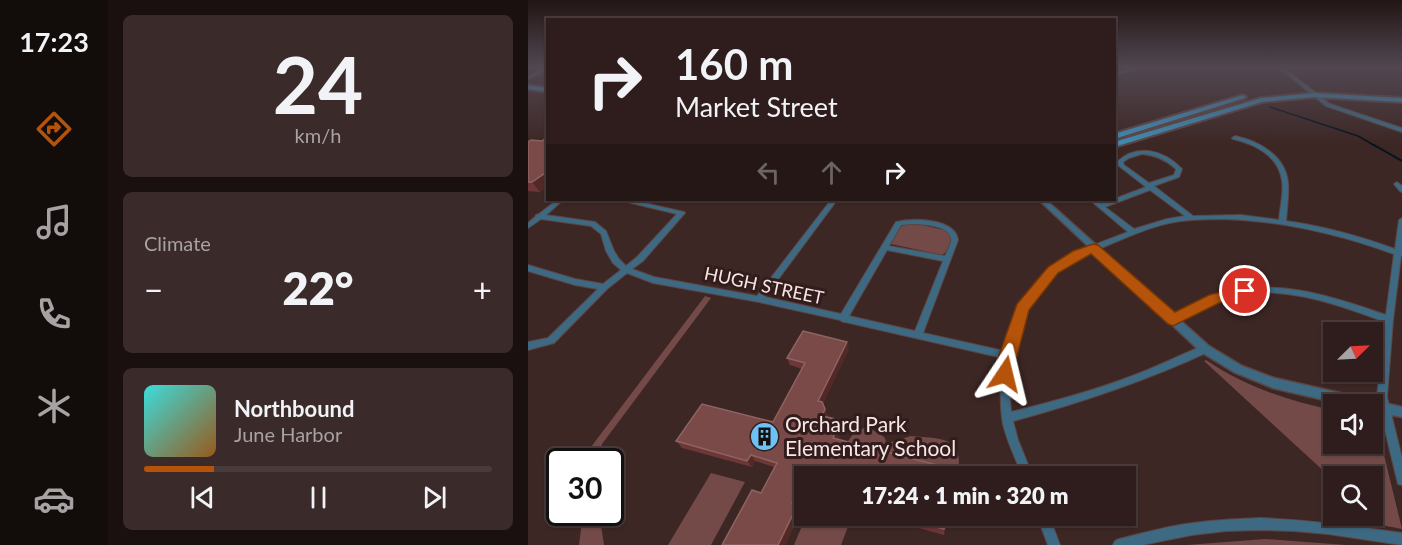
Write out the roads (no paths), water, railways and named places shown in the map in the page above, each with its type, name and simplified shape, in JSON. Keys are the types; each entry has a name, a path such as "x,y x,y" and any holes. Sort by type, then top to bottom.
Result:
{"main road":[{"path":"1116,136 1226,102 1257,95 1303,92"},
{"path":"1116,144 1253,101 1308,92"},
{"path":"1316,92 1402,100"},
{"path":"1324,92 1402,95"}],"street":[{"path":"1312,92 1340,110 1402,130"},
{"path":"1234,138 1245,139 1255,144 1271,155 1280,166 1285,182 1282,223"},
{"path":"1116,200 1151,186 1177,176 1179,169 1165,158 1149,152 1125,157 1120,162 1122,166 1151,186 1192,218"},
{"path":"1397,184 1402,190"},
{"path":"528,226 559,201"},
{"path":"528,346 551,341 604,287 640,259 682,213 629,201"},
{"path":"759,299 833,201"},
{"path":"1043,201 1205,350 1238,369 1273,383 1323,394"},
{"path":"1094,201 1133,232"},
{"path":"1101,206 1113,201"},
{"path":"538,216 581,221 597,226 604,233 616,261 626,270"},
{"path":"1024,466 1007,418 1005,374 1007,355 1020,312 1038,286 1053,270 1077,254 1167,221 1192,218 1238,218 1282,223 1337,235 1400,253"},
{"path":"1382,394 1402,220"},
{"path":"843,319 898,224 914,221 948,227 954,234 955,240 918,335"},
{"path":"884,247 946,259"},
{"path":"528,268 575,282 604,287"},
{"name":"HUGH STREET","path":"626,270 653,280 759,299 1007,355"},
{"path":"1173,320 1215,298 1245,291 1283,292 1318,297 1389,320"},
{"path":"1007,418 1059,405 1159,371 1205,350"},
{"path":"1383,408 1402,412"},
{"path":"1383,428 1402,480"},
{"path":"1119,545 1185,529 1233,523 1340,528 1402,539"},
{"path":"1047,526 1054,545"}],"waterway":[{"path":"1270,107 1358,136 1377,147"},
{"path":"1374,145 1402,161"}],"place":[{"name":"Orchard Park Elementary School","path":"764,437"}]}
